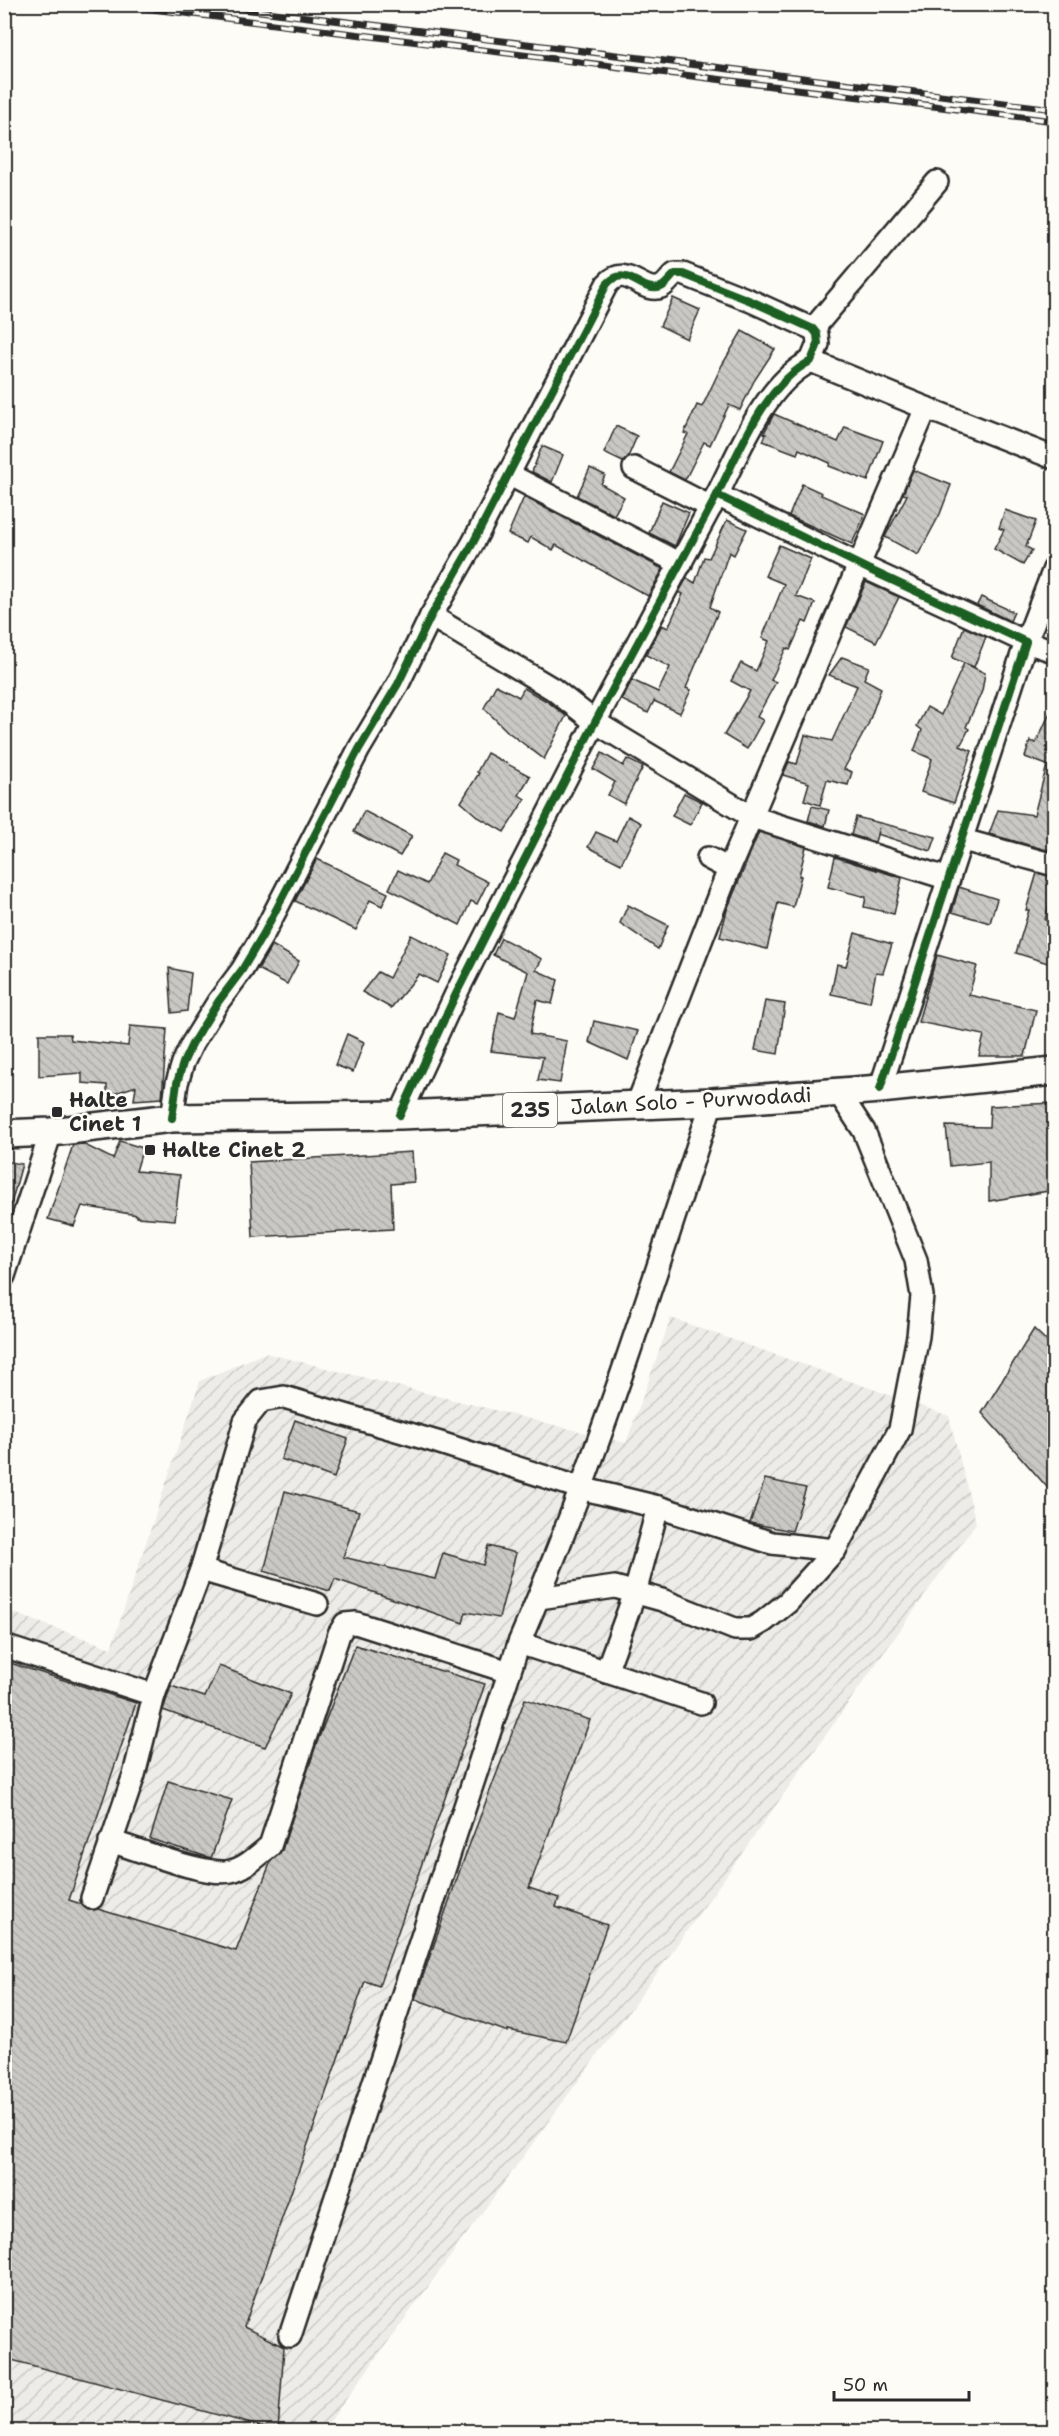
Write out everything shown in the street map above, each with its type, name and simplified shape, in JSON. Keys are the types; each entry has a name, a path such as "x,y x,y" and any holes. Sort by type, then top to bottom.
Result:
{"main road":[{"name":"Jalan Solo - Purwodadi","path":"4,1134 51,1132 172,1118 400,1115 712,1102 880,1089 1054,1071"}],"street":[{"path":"813,329 937,182"},
{"path":"172,1118 180,1073 192,1044 264,933 359,748 398,684 431,616 607,284 613,277 620,275 656,288 663,287 675,274 683,274 813,329 817,333 818,344 811,361 796,368 778,385 744,442 595,722 456,994 400,1115"},
{"path":"811,361 1054,458"},
{"path":"637,1105 729,869 926,408"},
{"path":"634,468 860,564 1026,642 1054,651"},
{"path":"508,474 681,564"},
{"path":"880,1089 1026,642 1054,569"},
{"path":"431,616 553,689 595,722 752,817 949,879"},
{"path":"963,840 1054,865"},
{"path":"708,858 729,869"},
{"path":"538,1598 615,1587 662,1600 735,1629 751,1629 788,1602 835,1550 900,1429 918,1336 922,1296 916,1260 864,1131 838,1092"},
{"path":"290,2336 509,1671 624,1371 712,1102"},
{"path":"4,1276 51,1132"},
{"path":"92,1898 134,1774 154,1695 201,1570 244,1421 261,1401 284,1397 437,1442 580,1488 658,1507 772,1543 835,1550"},
{"path":"606,1672 635,1593 658,1507"},
{"path":"201,1570 317,1604"},
{"path":"110,1841 211,1872 231,1871 247,1864 270,1846 339,1634 345,1624 356,1623 509,1671"},
{"path":"519,1643 701,1703"},
{"path":"4,1646 154,1695"}],"shaded area":[{"path":"671,1318 949,1416 976,1523 657,1973 323,2431 5,2432 5,1610 111,1648 200,1381 265,1353 626,1443"}],"building":[{"path":"673,298 700,310 687,339 660,326"},
{"path":"742,331 775,349 754,381 740,410 729,405 710,445 704,442 685,480 669,472 688,434 684,433 697,405 702,407 722,365"},
{"path":"774,414 838,442 845,427 883,441 868,481 829,466 830,463 799,449 797,454 763,441 766,434 764,433"},
{"path":"616,426 637,436 628,457 623,462 604,453"},
{"path":"542,446 563,455 552,482 532,472"},
{"path":"590,468 605,475 601,484 624,497 614,515 577,496"},
{"path":"913,470 951,485 940,514 918,555 885,537 907,495 903,494"},
{"path":"802,484 865,514 852,544 789,516"},
{"path":"524,497 663,569 648,596 556,545 553,550 531,537 528,543 508,534"},
{"path":"662,501 689,513 675,546 649,533"},
{"path":"1005,510 1036,521 1026,547 1032,550 1023,565 994,549 1004,530 999,528"},
{"path":"727,520 747,529 734,555 729,552 710,607 718,612 686,688 691,690 680,713 654,701 648,713 622,700 632,680 658,692 670,667 646,655 662,625 668,628 683,594 679,592 687,578 695,583 704,557 709,558"},
{"path":"779,545 811,559 796,596 815,603 807,623 803,621 790,650 786,648 771,680 776,682 757,717 763,720 747,749 724,735 750,691 731,681 741,663 756,671 769,641 762,638 784,584 765,576"},
{"path":"866,582 899,597 876,642 846,627"},
{"path":"981,597 1014,612 1010,621 977,605"},
{"path":"964,627 986,637 974,667 952,658"},
{"path":"842,657 869,667 864,679 881,688 868,725 844,769 852,772 848,785 827,780 820,805 804,800 809,783 783,775 789,762 797,764 805,735 832,741 857,686 829,675"},
{"path":"964,663 985,673 982,691 966,727 969,729 960,746 972,751 954,803 921,792 932,759 914,751 922,730 917,726 927,707 941,715"},
{"path":"496,685 519,697 524,688 566,716 544,759 508,732 484,708"},
{"path":"1054,704 1054,852 989,834 998,810 1034,815 1047,765 1025,757 1030,741 1036,743"},
{"path":"487,753 530,776 519,795 525,799 504,832 478,817 461,802 479,773 477,772"},
{"path":"602,753 623,766 627,759 643,767 624,804 608,795 615,782 593,769"},
{"path":"684,793 702,802 690,825 672,816"},
{"path":"812,806 829,810 825,826 808,821"},
{"path":"364,811 412,836 400,856 354,832"},
{"path":"628,816 641,823 621,864 588,847 596,832 616,841"},
{"path":"856,817 936,837 931,851 877,834 875,842 851,835"},
{"path":"759,832 806,847 793,907 778,903 767,949 720,937 727,910"},
{"path":"442,853 456,860 454,865 488,882 477,904 471,901 460,925 389,889 398,870 427,884"},
{"path":"835,857 902,878 894,914 864,907 866,897 828,887"},
{"path":"317,859 388,893 382,906 370,900 356,930 295,901"},
{"path":"1037,873 1054,877 1045,920 1054,923 1054,965 1016,953"},
{"path":"959,887 997,899 990,923 952,912"},
{"path":"628,905 668,925 658,949 620,923"},
{"path":"855,933 892,944 883,973 876,972 870,1002 831,994 837,964 846,966"},
{"path":"411,935 451,955 437,983 419,974 391,1008 362,992 378,972 389,978"},
{"path":"501,938 542,959 536,970 558,980 552,1004 537,1000 530,1034 567,1041 560,1083 538,1080 543,1057 491,1051 499,1012 515,1017 528,972 493,955"},
{"path":"272,945 299,961 287,984 258,969"},
{"path":"937,955 977,966 969,995 1036,1010 1025,1056 979,1056 984,1035 918,1022"},
{"path":"169,968 191,973 187,1011 172,1013"},
{"path":"765,1001 785,1004 778,1054 755,1050"},
{"path":"594,1021 638,1031 628,1060 589,1042"},
{"path":"130,1026 167,1029 162,1098 134,1100 136,1086 107,1096 107,1085 82,1083 82,1073 39,1076 39,1034 70,1034 71,1040 128,1046"},
{"path":"347,1034 364,1042 353,1072 335,1065"},
{"path":"1054,1103 1054,1190 989,1201 989,1162 950,1166 946,1126 989,1127 990,1106"},
{"path":"120,1141 143,1148 136,1171 180,1175 175,1220 137,1217 137,1215 82,1206 74,1226 48,1219 73,1145 83,1144 113,1159"},
{"path":"412,1152 414,1182 391,1184 393,1229 253,1237 249,1162"},
{"path":"4,1161 22,1164 9,1211 4,1211"},
{"path":"1034,1329 1054,1348 1054,1495 982,1413"},
{"path":"295,1420 348,1439 334,1478 281,1459"},
{"path":"765,1479 806,1488 792,1531 750,1523"},
{"path":"285,1491 359,1511 343,1557 435,1579 443,1553 483,1565 488,1546 516,1553 499,1618 466,1612 463,1623 335,1579 330,1591 264,1571"},
{"path":"355,1645 485,1684 379,1986 365,1981 244,2327 284,2347 278,2431 4,2358 4,1661 136,1703 69,1900 81,1904 88,1910 98,1909 236,1951 271,1861 282,1850 316,1745"},
{"path":"219,1666 291,1694 265,1747 163,1710 171,1686 205,1697"},
{"path":"525,1699 590,1720 529,1888 559,1898 556,1907 607,1925 566,2042 508,2030 508,2032 415,1999 461,1867"},
{"path":"168,1781 232,1800 211,1858 150,1839"}],"railway":[{"path":"112,4 1054,121"},
{"path":"202,4 1054,109"}],"cycle path":[{"path":"172,1118 177,1083 192,1044 264,933 359,749 398,684 431,616 473,543 607,284 614,278 628,277 647,287 654,288 663,286 675,274 683,274 751,301 813,329 817,334 818,344 811,361 780,385 767,402 755,420 717,495"},
{"path":"400,1115 456,994 497,913 595,722 717,495 870,570 1026,642 880,1089"}],"place":[{"name":"Halte Cinet 1","path":"57,1112"},
{"name":"Halte Cinet 2","path":"150,1150"}]}
